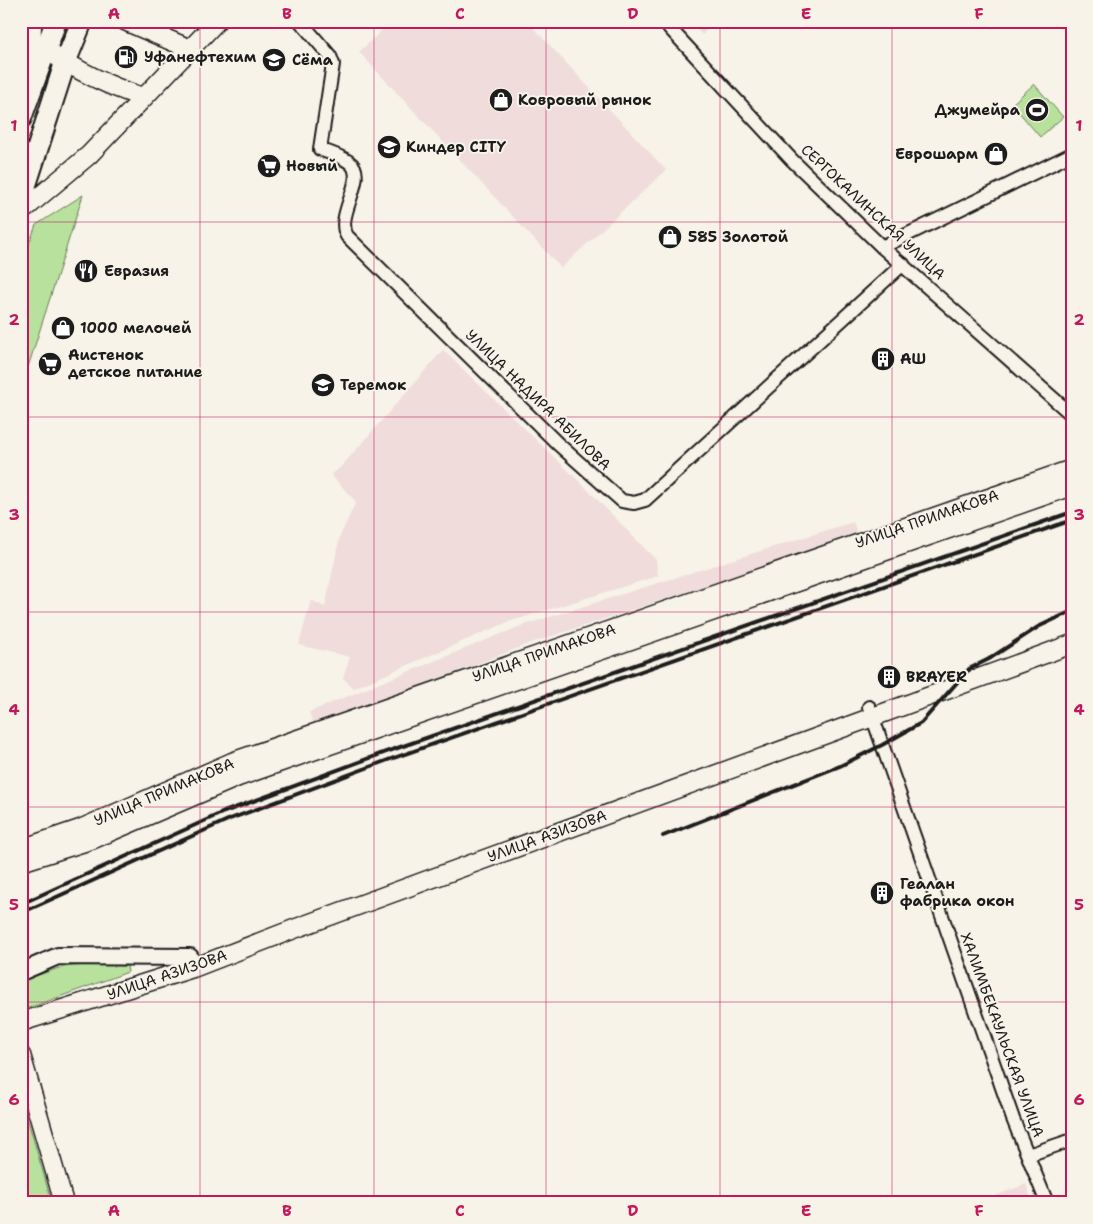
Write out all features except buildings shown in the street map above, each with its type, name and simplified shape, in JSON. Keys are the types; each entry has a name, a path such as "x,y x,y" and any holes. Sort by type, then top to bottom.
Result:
{"main road":[{"path":"31,90 32,21"},
{"path":"21,118 56,21"},
{"path":"21,200 66,63 82,21"},
{"path":"126,21 190,49"},
{"path":"21,212 89,156 217,21"},
{"path":"45,49 66,63 113,87 143,97"},
{"name":"УЛИЦА ПРИМАКОВА","path":"21,849 80,829 232,762 1072,468"},
{"name":"УЛИЦА ПРИМАКОВА","path":"21,862 91,840 238,776 1072,486"},
{"name":"УЛИЦА АЗИЗОВА","path":"871,712 969,668 1072,634"},
{"name":"УЛИЦА АЗИЗОВА","path":"21,1022 294,928 871,712 1072,644"},
{"path":"21,1055 64,1203"}],"street":[{"name":"УЛИЦА НАДИРА АБИЛОВА","path":"300,21 330,56 333,64 320,149 349,162 355,169 356,177 343,221 343,229 347,236 552,438 622,501 634,504 645,500 903,264"},
{"name":"СЕРГОКАЛИНСКАЯ УЛИЦА","path":"663,21 792,160 882,247 1072,415"},
{"path":"882,247 1072,154"},
{"name":"ХАЛИМБЕКАУЛЬСКАЯ УЛИЦА","path":"871,712 1028,1155 1047,1203"},
{"name":"УЛИЦА АЗИЗОВА","path":"21,972 58,956 192,963"},
{"path":"1028,1155 1072,1140"}],"shaded area":[{"name":"Ковровый рынок","path":"392,21 527,21 666,170 561,268 359,52"},
{"path":"690,21 716,21 702,35"},
{"path":"443,350 584,486 656,560 658,576 508,622 354,688 343,678 350,657 299,645 311,600 325,607 340,536 356,502 331,475 342,466"},
{"path":"853,522 858,536 528,644 315,727 309,712 521,626"},
{"path":"1026,1184 1033,1203 977,1203"}],"green space":[{"name":"Джумейра","path":"1034,84 1063,117 1040,137 1012,104"},
{"path":"83,195 21,389 21,265 36,225"},
{"path":"86,965 127,966 128,972 26,1009 21,1007 21,981 62,967"},
{"path":"21,1097 52,1203 30,1203 21,1185"}],"railway":[{"path":"21,904 224,812 386,752 1072,512"},
{"path":"21,913 230,819 388,760 1072,520"},
{"path":"663,836 840,766 882,745 921,723 969,669 989,659 1038,627 1072,611"}],"place":[{"name":"Уфанефтехим","path":"126,57"},
{"name":"Сёма","path":"274,60"},
{"name":"Ковровый рынок","path":"501,100"},
{"name":"Джумейра","path":"1037,110"},
{"name":"Киндер CITY","path":"389,147"},
{"name":"Еврошарм","path":"996,154"},
{"name":"Новый","path":"269,166"},
{"name":"585 Золотой","path":"670,237"},
{"name":"Евразия","path":"86,271"},
{"name":"1000 мелочей","path":"63,328"},
{"name":"АШ","path":"883,359"},
{"name":"Аистенок детское питание","path":"50,364"},
{"name":"Теремок","path":"323,385"},
{"name":"BRAYER","path":"889,677"},
{"name":"Геалан фабрика окон","path":"882,893"}]}
